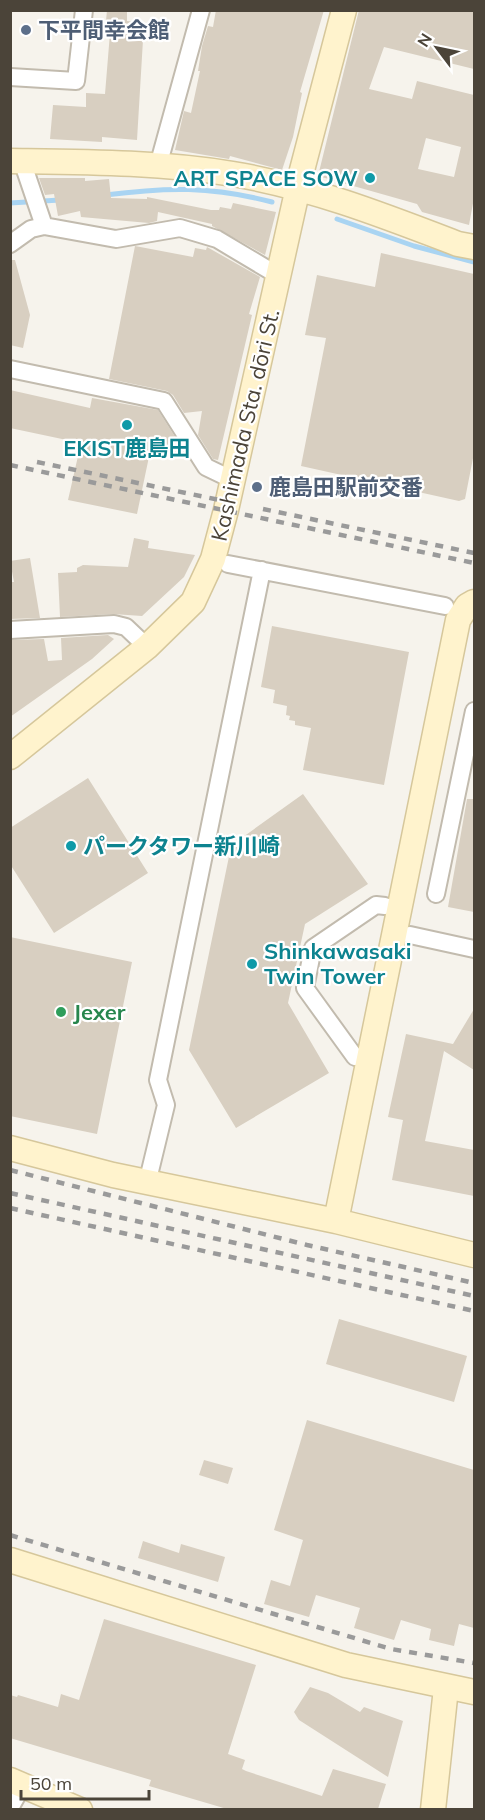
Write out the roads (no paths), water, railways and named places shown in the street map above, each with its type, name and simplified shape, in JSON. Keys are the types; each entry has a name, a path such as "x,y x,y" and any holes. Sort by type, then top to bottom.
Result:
{"street":[{"path":"10,77 76,81 84,10"},
{"path":"158,166 201,10"},
{"name":"Kashimada Sta. dōri St.","path":"10,758 147,647 180,616 201,589 213,560 233,480 298,189 344,10"},
{"path":"44,226 16,161 158,166 234,174 355,205 458,244 474,247"},
{"path":"10,244 31,228 44,226 116,239 180,228 217,239 279,276"},
{"path":"10,369 164,401 206,467 233,480"},
{"path":"228,564 445,606"},
{"path":"150,1171 166,1106 158,1080 262,570"},
{"path":"336,1221 458,620 467,606 474,602"},
{"path":"10,630 114,624 126,627 147,647"},
{"path":"436,894 474,711"},
{"path":"355,1057 305,988 313,948 376,905 385,906"},
{"path":"410,935 474,949"},
{"path":"10,1148 133,1179 336,1221 474,1255"},
{"path":"10,1560 244,1631 332,1661 446,1688 474,1692"},
{"path":"433,1809 446,1688"},
{"path":"10,1808 17,1783 80,1809"}],"waterway":[{"path":"105,195 169,189 229,193 272,202"},
{"path":"10,203 60,200"},
{"path":"337,219 414,246 474,262"}],"railway":[{"path":"37,462 234,503"},
{"path":"10,465 474,563"},
{"path":"263,509 474,553"},
{"path":"10,1170 307,1245 474,1283"},
{"path":"10,1193 474,1296"},
{"path":"10,1208 474,1311"},
{"path":"10,1535 391,1649 474,1663"}],"place":[{"name":"下平間幸会館","path":"26,30"},
{"name":"ART SPACE SOW","path":"370,178"},
{"name":"EKIST鹿島田","path":"127,425"},
{"name":"鹿島田駅前交番","path":"257,487"},
{"name":"パークタワー新川崎","path":"71,846"},
{"name":"Shinkawasaki Twin Tower","path":"252,964"},
{"name":"Jexer","path":"61,1012"}]}
